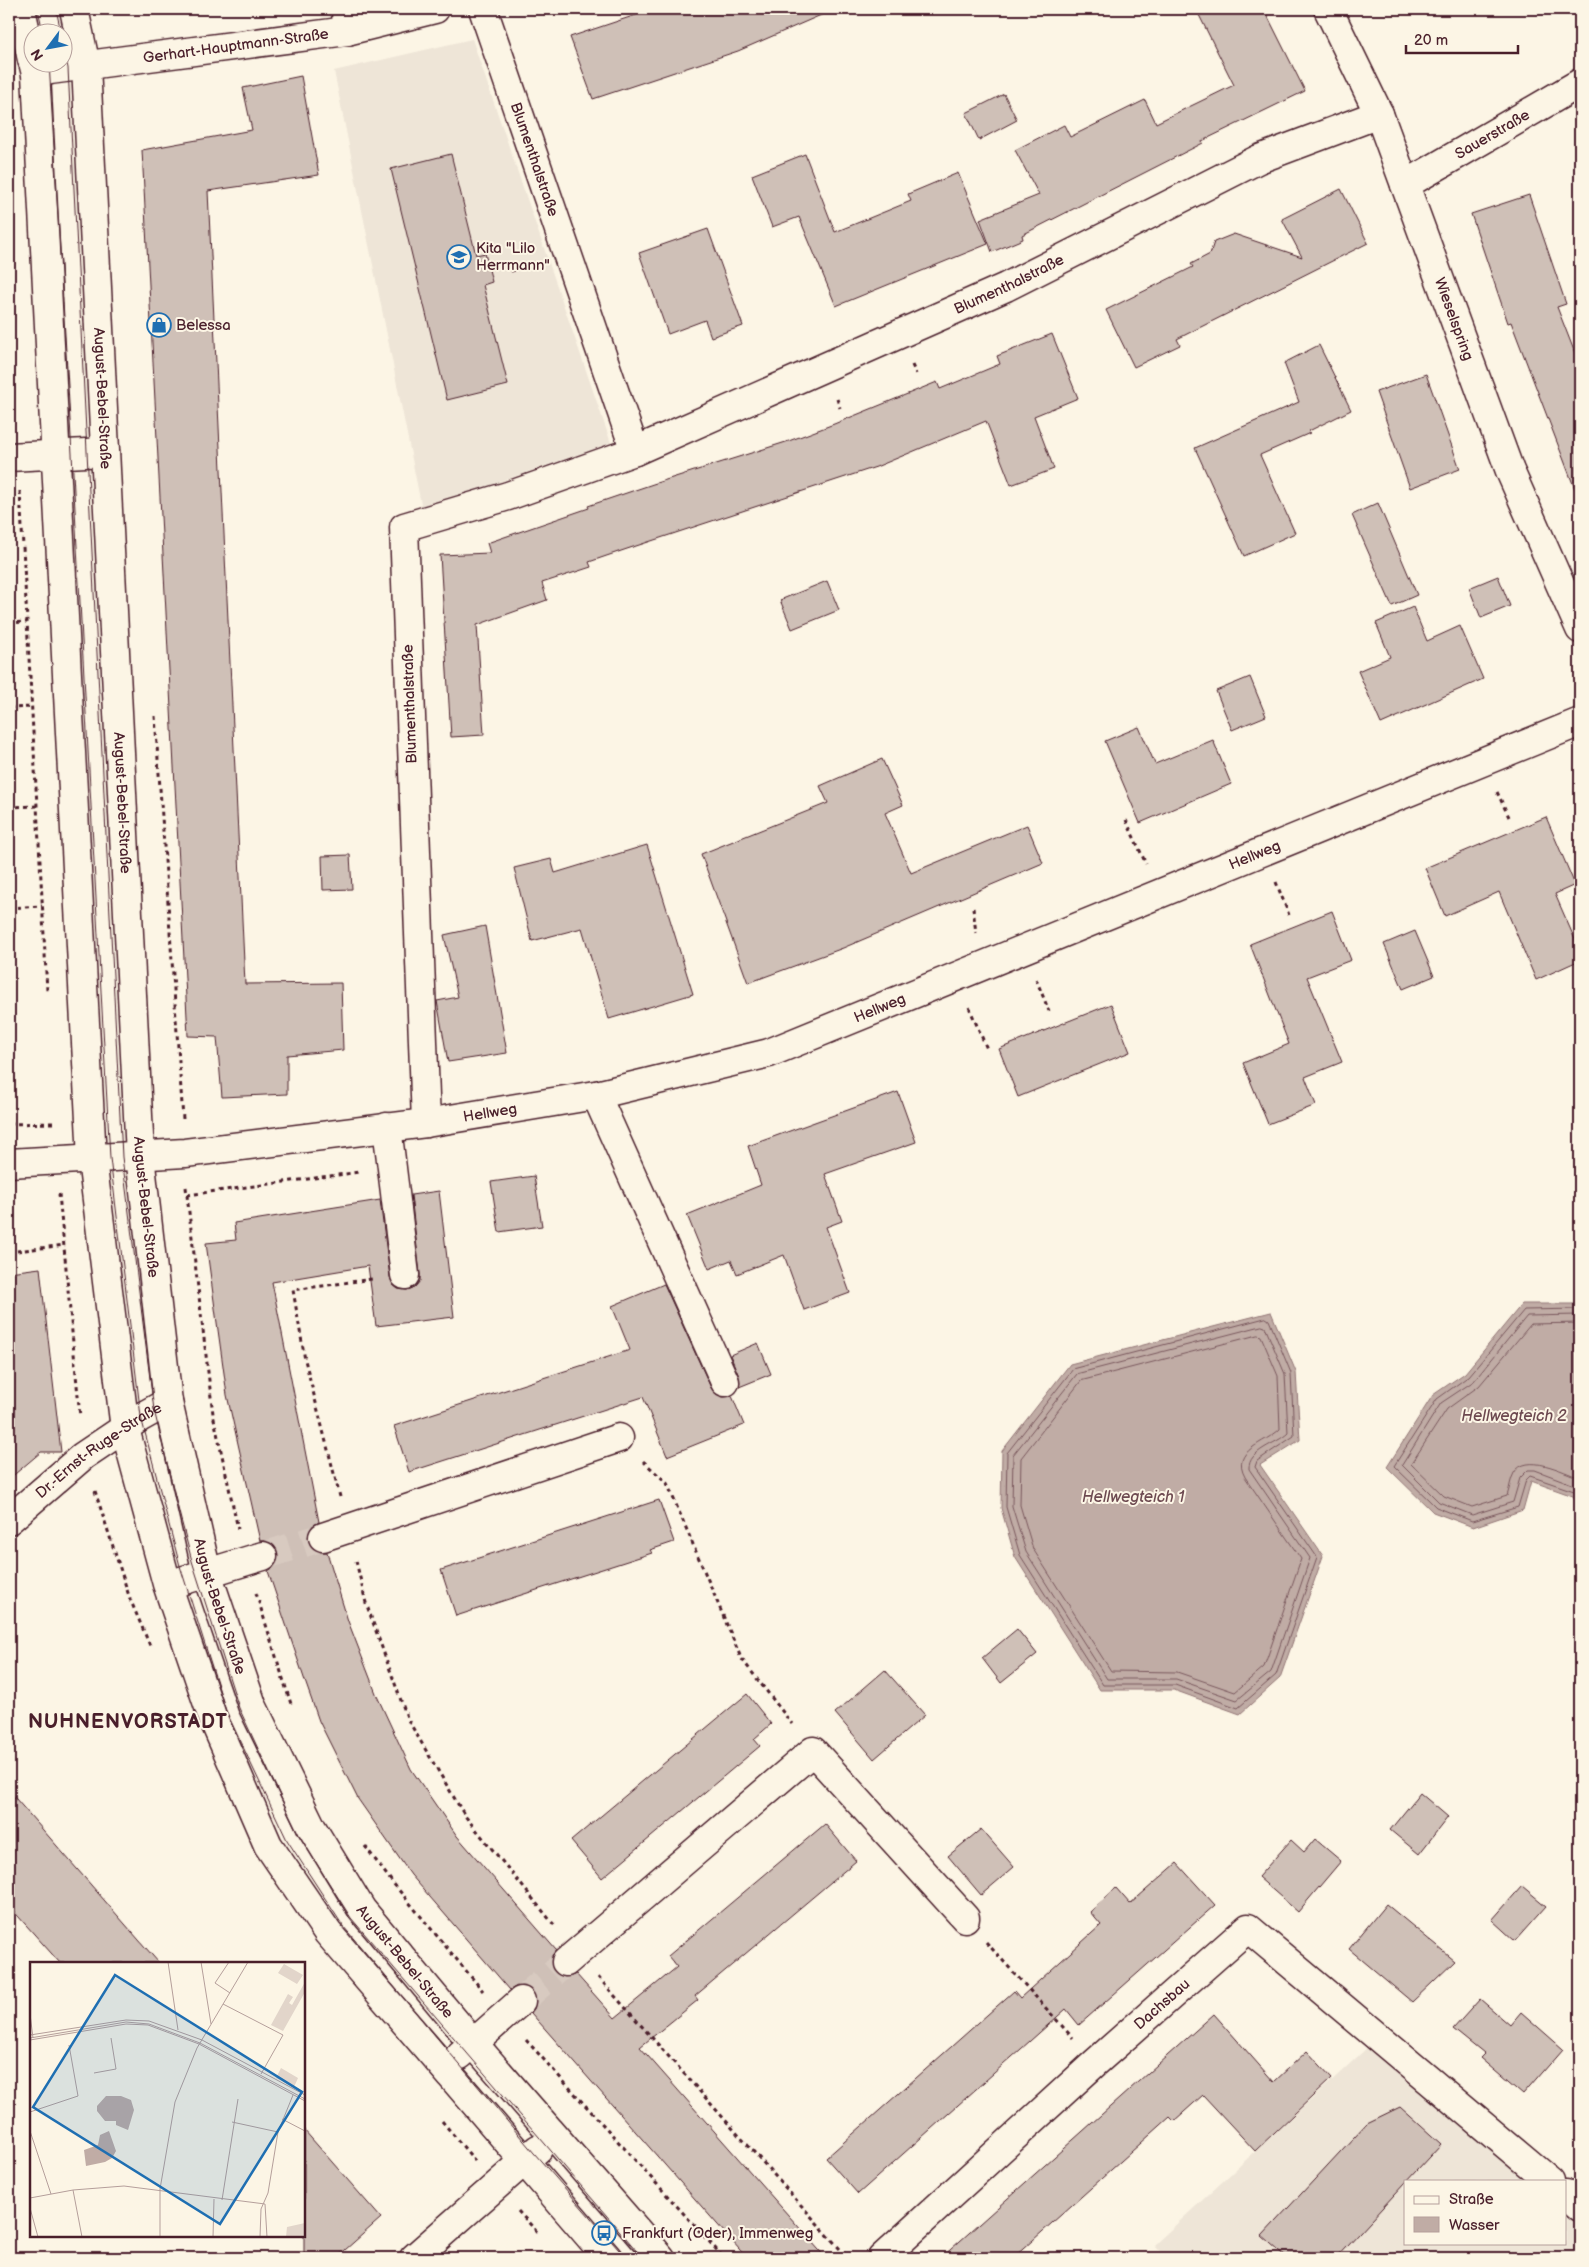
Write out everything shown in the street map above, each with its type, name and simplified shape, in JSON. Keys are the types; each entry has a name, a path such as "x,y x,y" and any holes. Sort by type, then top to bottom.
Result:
{"street":[{"path":"21,9 24,22"},
{"name":"August-Bebel-Straße","path":"74,9 86,66 140,1156 168,1402 207,1572 252,1705 312,1828 362,1910 473,2043 661,2258"},
{"name":"Gerhart-Hauptmann-Straße","path":"72,68 347,20 434,9"},
{"name":"Blumenthalstraße","path":"483,9 635,451"},
{"name":"Wieselspring","path":"1328,9 1379,114 1510,471 1580,629"},
{"path":"34,72 92,1159 125,1429 168,1585 212,1716 268,1846 328,1933 608,2258"},
{"name":"Sauerstraße","path":"1405,185 1580,83"},
{"name":"Blumenthalstraße","path":"426,1123 404,527 508,496 635,451 1006,287 1259,159 1379,114"},
{"path":"13,457 105,452"},
{"name":"Hellweg","path":"9,1163 185,1153 426,1123 596,1095 769,1053 1580,722"},
{"path":"596,1095 725,1382"},
{"path":"387,1127 405,1275"},
{"name":"Dr.-Ernst-Ruge-Straße","path":"9,1520 83,1456 141,1417 168,1402"},
{"path":"322,1537 619,1438"},
{"path":"168,1585 254,1559"},
{"path":"572,1957 813,1751 965,1918"},
{"name":"Dachsbau","path":"1095,2063 1248,1928 1548,2180"},
{"path":"444,2069 512,2009"},
{"path":"882,2258 1095,2063"},
{"path":"414,2258 553,2136"},
{"path":"1566,2195 1580,2207"}],"path":[{"path":"631,9 633,16"},
{"path":"13,457 27,622 47,995"},
{"path":"9,623 27,622"},
{"path":"9,708 32,707"},
{"path":"9,808 37,806"},
{"path":"1126,820 1159,894"},
{"path":"9,908 42,906"},
{"path":"956,976 987,1049"},
{"path":"54,1114 56,1161 83,1456"},
{"path":"9,1124 54,1123"},
{"path":"185,1153 187,1195 213,1414 293,1708"},
{"path":"187,1195 392,1168"},
{"path":"9,1252 64,1246"},
{"path":"405,1275 294,1290 305,1360 366,1603 408,1720 465,1816 572,1957 849,2258"},
{"path":"619,1438 667,1483 741,1658 813,1751"},
{"path":"363,1843 392,1882 512,2009 724,2258"},
{"path":"965,1918 1095,2063"},
{"path":"496,2186 542,2237"}],"shaded area":[{"name":"Kita \"Lilo Herrmann\"","path":"472,39 611,443 422,509 334,71"},
{"path":"1368,2047 1526,2180 1404,2180 1404,2244 1566,2244 1566,2214 1580,2226 1580,2258 1166,2258 1154,2245"}],"water":[{"name":"Hellwegteich 2","path":"1522,1304 1580,1304 1580,1506 1573,1496 1531,1481 1523,1510 1473,1527 1433,1512 1387,1467 1433,1395 1465,1373"},
{"name":"Hellwegteich 1","path":"1271,1312 1296,1372 1300,1440 1260,1465 1323,1556 1280,1678 1240,1714 1174,1690 1100,1690 1015,1557 1001,1508 1002,1451 1070,1364"}],"building":[{"path":"654,9 835,9 738,51 593,99 570,37"},
{"path":"1196,9 1264,9 1305,91 1202,141 1203,143 1022,235 1023,239 992,252 980,219 1039,195 1015,150 1064,125 1070,137 1145,100 1156,123 1234,85"},
{"path":"301,76 319,175 208,191 245,984 341,983 343,1050 287,1055 287,1094 222,1097 217,1037 188,1036 142,150 252,130 243,88"},
{"path":"1004,94 1017,120 979,140 966,113"},
{"name":"Kita \"Lilo Herrmann\"","path":"451,154 476,255 485,253 492,282 483,285 508,385 447,400 391,169"},
{"path":"805,154 835,232 911,201 908,194 958,173 988,244 836,306 799,217 772,227 752,175"},
{"path":"1341,189 1368,243 1177,339 1180,345 1134,367 1106,310 1193,267 1191,264 1210,254 1214,242 1234,234 1302,257 1282,219"},
{"path":"1529,195 1566,304 1557,307 1580,366 1580,496 1578,497 1511,322 1508,323 1471,214"},
{"path":"708,229 743,326 711,337 705,320 668,334 639,253"},
{"path":"1052,334 1078,398 1034,416 1054,469 1011,485 986,421 876,467 589,562 591,567 542,583 547,600 477,625 484,735 451,737 440,555 490,553 487,543 589,508 588,506 786,442 937,382 940,389 1000,364 997,356"},
{"path":"1319,345 1351,410 1309,431 1310,433 1260,455 1295,533 1244,556 1195,448 1299,402 1284,363"},
{"path":"1426,374 1460,469 1410,488 1376,392"},
{"path":"1378,503 1417,595 1392,606 1352,515"},
{"path":"1498,576 1510,606 1481,618 1469,588"},
{"path":"827,581 839,610 792,629 780,600"},
{"path":"1413,607 1427,641 1460,626 1483,679 1381,724 1358,671 1390,657 1376,623"},
{"path":"1250,677 1266,716 1232,730 1216,691"},
{"path":"1139,727 1155,764 1213,740 1231,784 1140,823 1105,741"},
{"path":"882,759 903,805 885,813 911,873 1027,825 1043,863 843,948 748,983 701,854 828,803 820,786"},
{"path":"1546,817 1575,885 1555,894 1580,951 1580,960 1536,980 1499,892 1445,916 1425,868"},
{"path":"647,845 693,994 609,1019 582,928 532,941 514,868 551,859 555,873"},
{"path":"350,855 352,889 323,890 322,856"},
{"path":"1332,911 1351,960 1307,977 1342,1062 1305,1077 1316,1105 1268,1124 1243,1063 1289,1044 1250,944"},
{"path":"485,926 507,1053 448,1062 437,1001 458,997 444,935"},
{"path":"1415,931 1434,976 1403,989 1384,944"},
{"path":"1111,1004 1130,1052 1018,1097 999,1049"},
{"path":"898,1092 916,1142 825,1174 842,1221 826,1227 850,1293 804,1310 784,1255 737,1274 731,1260 709,1269 687,1215 761,1185 748,1146"},
{"path":"534,1176 542,1226 499,1232 491,1182"},
{"path":"439,1191 454,1317 376,1326 368,1266 272,1282 319,1522 311,1527 308,1534 308,1542 313,1549 327,1552 348,1621 377,1696 411,1769 457,1836 556,1950 551,1957 551,1965 554,1972 561,1977 569,1977 576,1974 615,2018 677,1967 668,1956 825,1824 856,1861 695,1996 698,2000 640,2047 826,2258 747,2258 531,2013 536,2005 533,1991 525,1986 517,1986 510,1990 411,1875 358,1799 319,1721 268,1571 274,1567 278,1560 278,1551 273,1544 267,1541 260,1541 227,1395 206,1243 236,1240 234,1223 380,1200 390,1277 393,1285 398,1289 407,1290 415,1287 420,1281 411,1195"},
{"path":"40,1268 61,1452 41,1452 9,1479 9,1272"},
{"path":"664,1284 711,1388 716,1394 723,1397 732,1396 744,1425 667,1456 643,1397 409,1472 394,1426 630,1350 612,1306"},
{"path":"758,1343 771,1374 739,1387 739,1376 730,1355"},
{"path":"659,1500 674,1542 650,1550 652,1553 456,1616 441,1570"},
{"path":"1017,1629 1037,1654 1001,1683 982,1658"},
{"path":"885,1670 925,1715 874,1759 835,1713"},
{"path":"747,1694 771,1724 754,1739 760,1746 602,1878 571,1841"},
{"path":"9,1791 158,1962 59,1962 9,1906"},
{"path":"1420,1793 1448,1817 1419,1854 1390,1830"},
{"path":"981,1829 1014,1867 981,1895 948,1856"},
{"path":"1315,1839 1341,1861 1298,1912 1258,1877 1291,1840 1304,1852"},
{"path":"1177,1863 1215,1905 1079,2025 1066,2009 858,2194 826,2158 1014,1991 1020,1998 1101,1925 1090,1912 1116,1888 1130,1904"},
{"path":"1522,1886 1546,1906 1515,1941 1492,1920"},
{"path":"1386,1904 1455,1961 1412,2002 1349,1949"},
{"path":"1480,1999 1510,2025 1521,2012 1563,2049 1523,2095 1480,2058 1484,2054 1453,2029"},
{"path":"1214,2014 1274,2082 1307,2051 1332,2078 1255,2151 1203,2095 1174,2121 1170,2117 1013,2258 941,2258"},
{"path":"1400,2107 1441,2144 1408,2180 1404,2180 1404,2184 1336,2258 1287,2258 1262,2236 1367,2123"},
{"path":"305,2131 381,2218 336,2258 304,2258"}],"tunnel":[{"path":"263,1556 323,1537"},
{"path":"521,2001 566,1962"}],"tram line":[{"path":"38,9 41,22"},
{"path":"56,9 59,22"},
{"path":"50,72 110,1158 141,1417 168,1521 180,1566 226,1711 287,1840 343,1926 534,2153 626,2258"},
{"path":"68,72 122,1157 154,1410 180,1516 192,1561 239,1708 298,1834 351,1918 643,2258"}],"place":[{"name":"Kita \"Lilo Herrmann\"","path":"459,257"},
{"name":"Belessa","path":"159,325"},
{"name":"Frankfurt (Oder), Immenweg","path":"604,2233"}],"district":[{"name":"NUHNENVORSTADT","path":"128,1722"}]}
